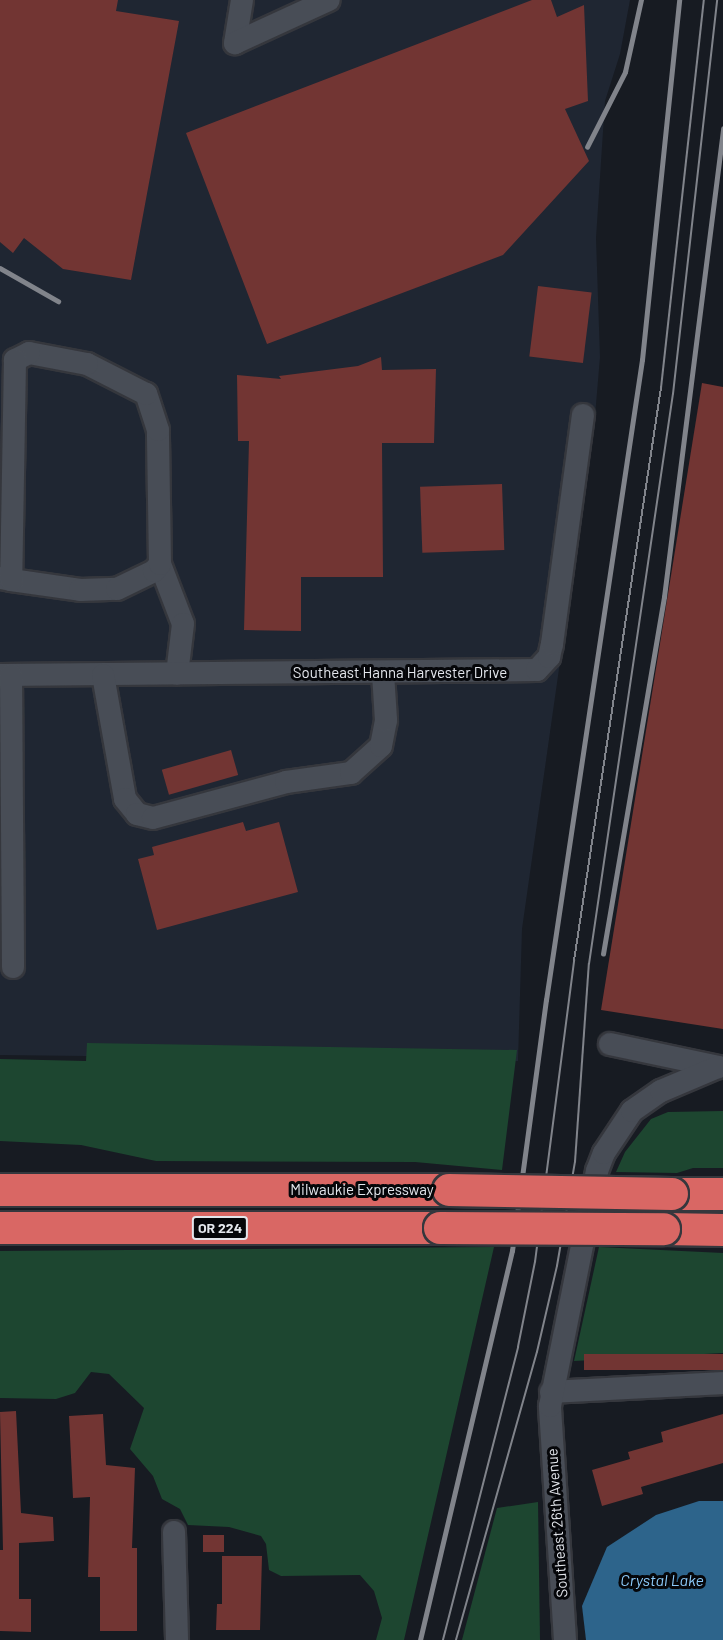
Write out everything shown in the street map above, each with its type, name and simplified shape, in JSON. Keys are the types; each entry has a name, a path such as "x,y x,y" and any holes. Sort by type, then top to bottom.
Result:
{"highway":[{"name":"Milwaukie Expressway","path":"3,1190 449,1190 723,1194"},
{"name":"OR 224","path":"0,1228 723,1230"}],"street":[{"path":"242,0 235,43 329,0"},
{"path":"160,564 154,571 117,589 80,590 5,579 15,360 28,354 87,364 146,394 158,430 160,564 183,624 177,674"},
{"name":"Southeast Hanna Harvester Drive","path":"5,675 530,673 544,663 552,644 583,415"},
{"path":"103,675 125,799 137,814 153,818 286,782 351,773 381,746 386,720 383,673"},
{"path":"5,675 14,967"},
{"path":"610,1044 720,1067"},
{"name":"Southeast 26th Avenue","path":"564,1640 550,1399 589,1210 604,1153 632,1111 661,1091 720,1067"},
{"path":"550,1399 723,1383"},
{"path":"174,1532 177,1640"}],"shaded area":[{"path":"0,0 630,0 620,54 605,101 596,238 600,357 595,416 522,929 518,1061 0,1055"}],"green space":[{"path":"87,1043 517,1050 502,1170 415,1162 156,1161 81,1145 0,1141 0,1059 86,1061"},
{"path":"723,1111 723,1168 693,1168 677,1173 616,1172 625,1152 651,1119 668,1112"},
{"path":"494,1247 404,1640 376,1640 382,1618 374,1591 360,1575 281,1576 269,1570 266,1544 261,1536 229,1527 188,1525 180,1509 162,1499 153,1476 130,1449 144,1408 109,1374 91,1372 75,1393 56,1399 0,1398 0,1251"},
{"path":"599,1247 723,1253 723,1353 574,1361"},
{"path":"538,1502 540,1640 462,1640 497,1508"}],"water":[{"name":"Crystal Lake","path":"699,1501 723,1501 723,1640 586,1640 582,1606 607,1547 656,1515"}],"building":[{"path":"0,0 118,0 116,11 179,21 131,280 63,269 24,238 13,253 0,242"},
{"path":"532,0 551,0 557,17 584,5 588,101 565,109 589,161 503,255 267,344 186,133"},
{"path":"538,286 592,293 583,363 529,356"},
{"path":"381,357 382,370 436,369 434,443 382,443 383,577 301,577 301,631 244,630 249,441 238,441 237,375 281,379 279,376 358,366"},
{"path":"702,383 723,387 723,1029 601,1010"},
{"path":"502,484 504,550 422,553 420,487"},
{"path":"231,750 238,775 169,795 162,770"},
{"path":"243,822 246,831 279,822 298,892 157,930 138,859 154,855 152,847"},
{"path":"584,1354 723,1354 723,1370 584,1370"},
{"path":"16,1411 21,1513 53,1517 54,1541 19,1543 19,1599 31,1599 31,1632 0,1631 0,1550 3,1550 0,1412"},
{"path":"103,1414 106,1465 135,1468 132,1548 137,1548 137,1631 100,1631 100,1577 88,1577 90,1497 73,1498 69,1416"},
{"path":"723,1414 723,1463 641,1487 643,1494 602,1506 592,1470 630,1459 628,1452 663,1442 661,1432"},
{"path":"203,1535 224,1535 224,1552 203,1552"},
{"path":"222,1556 262,1556 260,1630 216,1630 217,1604 222,1604"}],"tram line":[{"path":"443,1640 518,1347 535,1262 574,961 661,388 704,0"},
{"path":"456,1640 537,1352 557,1266 575,1162 589,964 673,394 717,0"}],"railway":[{"path":"587,147 625,72 641,0"},
{"path":"420,1640 512,1251 546,1000 642,360 679,0"},
{"path":"603,954 664,597 723,129"},
{"path":"0,268 58,301"}]}
